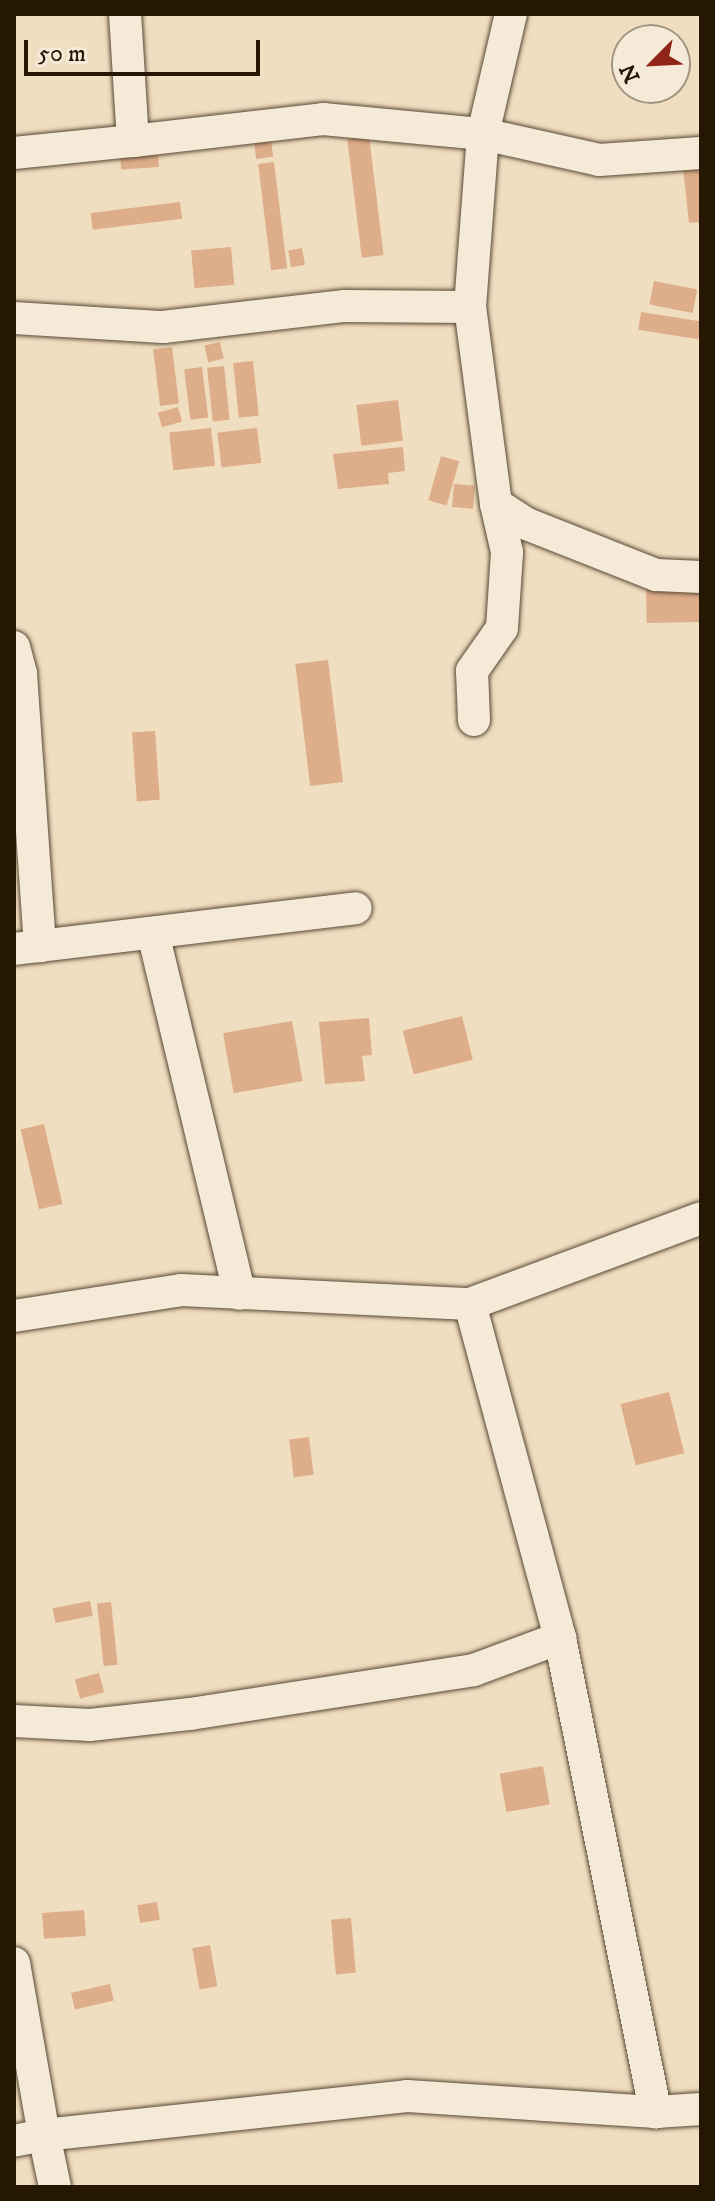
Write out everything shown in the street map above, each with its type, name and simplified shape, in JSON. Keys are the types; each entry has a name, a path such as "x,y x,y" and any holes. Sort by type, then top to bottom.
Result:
{"street":[{"path":"125,14 133,141"},
{"path":"474,720 472,671 502,628 507,552 496,504 470,307 483,134 511,14"},
{"path":"14,153 323,119 483,134 599,160 701,153"},
{"path":"14,318 163,327 345,306 470,307"},
{"path":"496,504 527,524 656,575 701,577"},
{"path":"14,647 21,674 27,948 356,908"},
{"path":"153,933 240,1294"},
{"path":"14,1316 181,1290 470,1304 701,1218"},
{"path":"470,1304 560,1638 656,2112"},
{"path":"14,1721 90,1725 190,1714 474,1670 560,1638"},
{"path":"14,1963 29,2138 55,2187"},
{"path":"29,2138 407,2096 656,2112 701,2109"}],"building":[{"path":"369,136 384,255 362,258 347,139"},
{"path":"271,140 273,157 256,159 254,142"},
{"path":"158,152 159,167 121,170 120,155"},
{"path":"274,162 287,268 271,270 258,164"},
{"path":"701,166 701,222 689,223 683,168"},
{"path":"180,202 182,219 93,230 91,213"},
{"path":"231,247 234,285 194,288 191,250"},
{"path":"302,248 305,265 291,267 288,250"},
{"path":"654,281 697,289 693,313 649,305"},
{"path":"641,312 701,322 698,339 638,330"},
{"path":"220,342 224,359 208,362 204,346"},
{"path":"172,347 179,404 160,406 153,349"},
{"path":"253,361 259,416 239,418 233,363"},
{"path":"224,366 230,420 213,421 207,368"},
{"path":"202,367 208,418 190,420 184,369"},
{"path":"398,400 403,441 361,446 356,405"},
{"path":"178,407 182,421 162,427 158,413"},
{"path":"211,428 215,466 173,470 169,432"},
{"path":"257,428 261,463 222,468 217,433"},
{"path":"403,447 405,471 388,473 389,484 338,489 333,454"},
{"path":"441,456 459,461 447,505 428,500"},
{"path":"454,484 475,486 473,509 452,507"},
{"path":"700,582 701,622 647,623 646,583"},
{"path":"328,660 343,782 310,786 295,664"},
{"path":"155,731 160,800 137,801 132,733"},
{"path":"462,1016 473,1060 414,1074 403,1031"},
{"path":"369,1018 372,1055 362,1056 365,1081 325,1084 319,1022"},
{"path":"292,1021 303,1081 234,1093 223,1033"},
{"path":"44,1124 62,1204 39,1209 21,1129"},
{"path":"669,1392 684,1453 636,1465 620,1404"},
{"path":"309,1437 314,1475 294,1477 289,1439"},
{"path":"90,1601 93,1616 56,1623 53,1608"},
{"path":"111,1602 118,1665 104,1666 97,1603"},
{"path":"99,1673 104,1692 80,1699 75,1679"},
{"path":"543,1766 550,1804 506,1812 500,1774"},
{"path":"157,1902 160,1920 140,1923 137,1905"},
{"path":"84,1910 86,1936 44,1939 42,1913"},
{"path":"351,1918 356,1973 336,1975 331,1920"},
{"path":"210,1945 217,1986 200,1989 192,1948"},
{"path":"110,1984 114,2001 75,2010 71,1993"}]}
